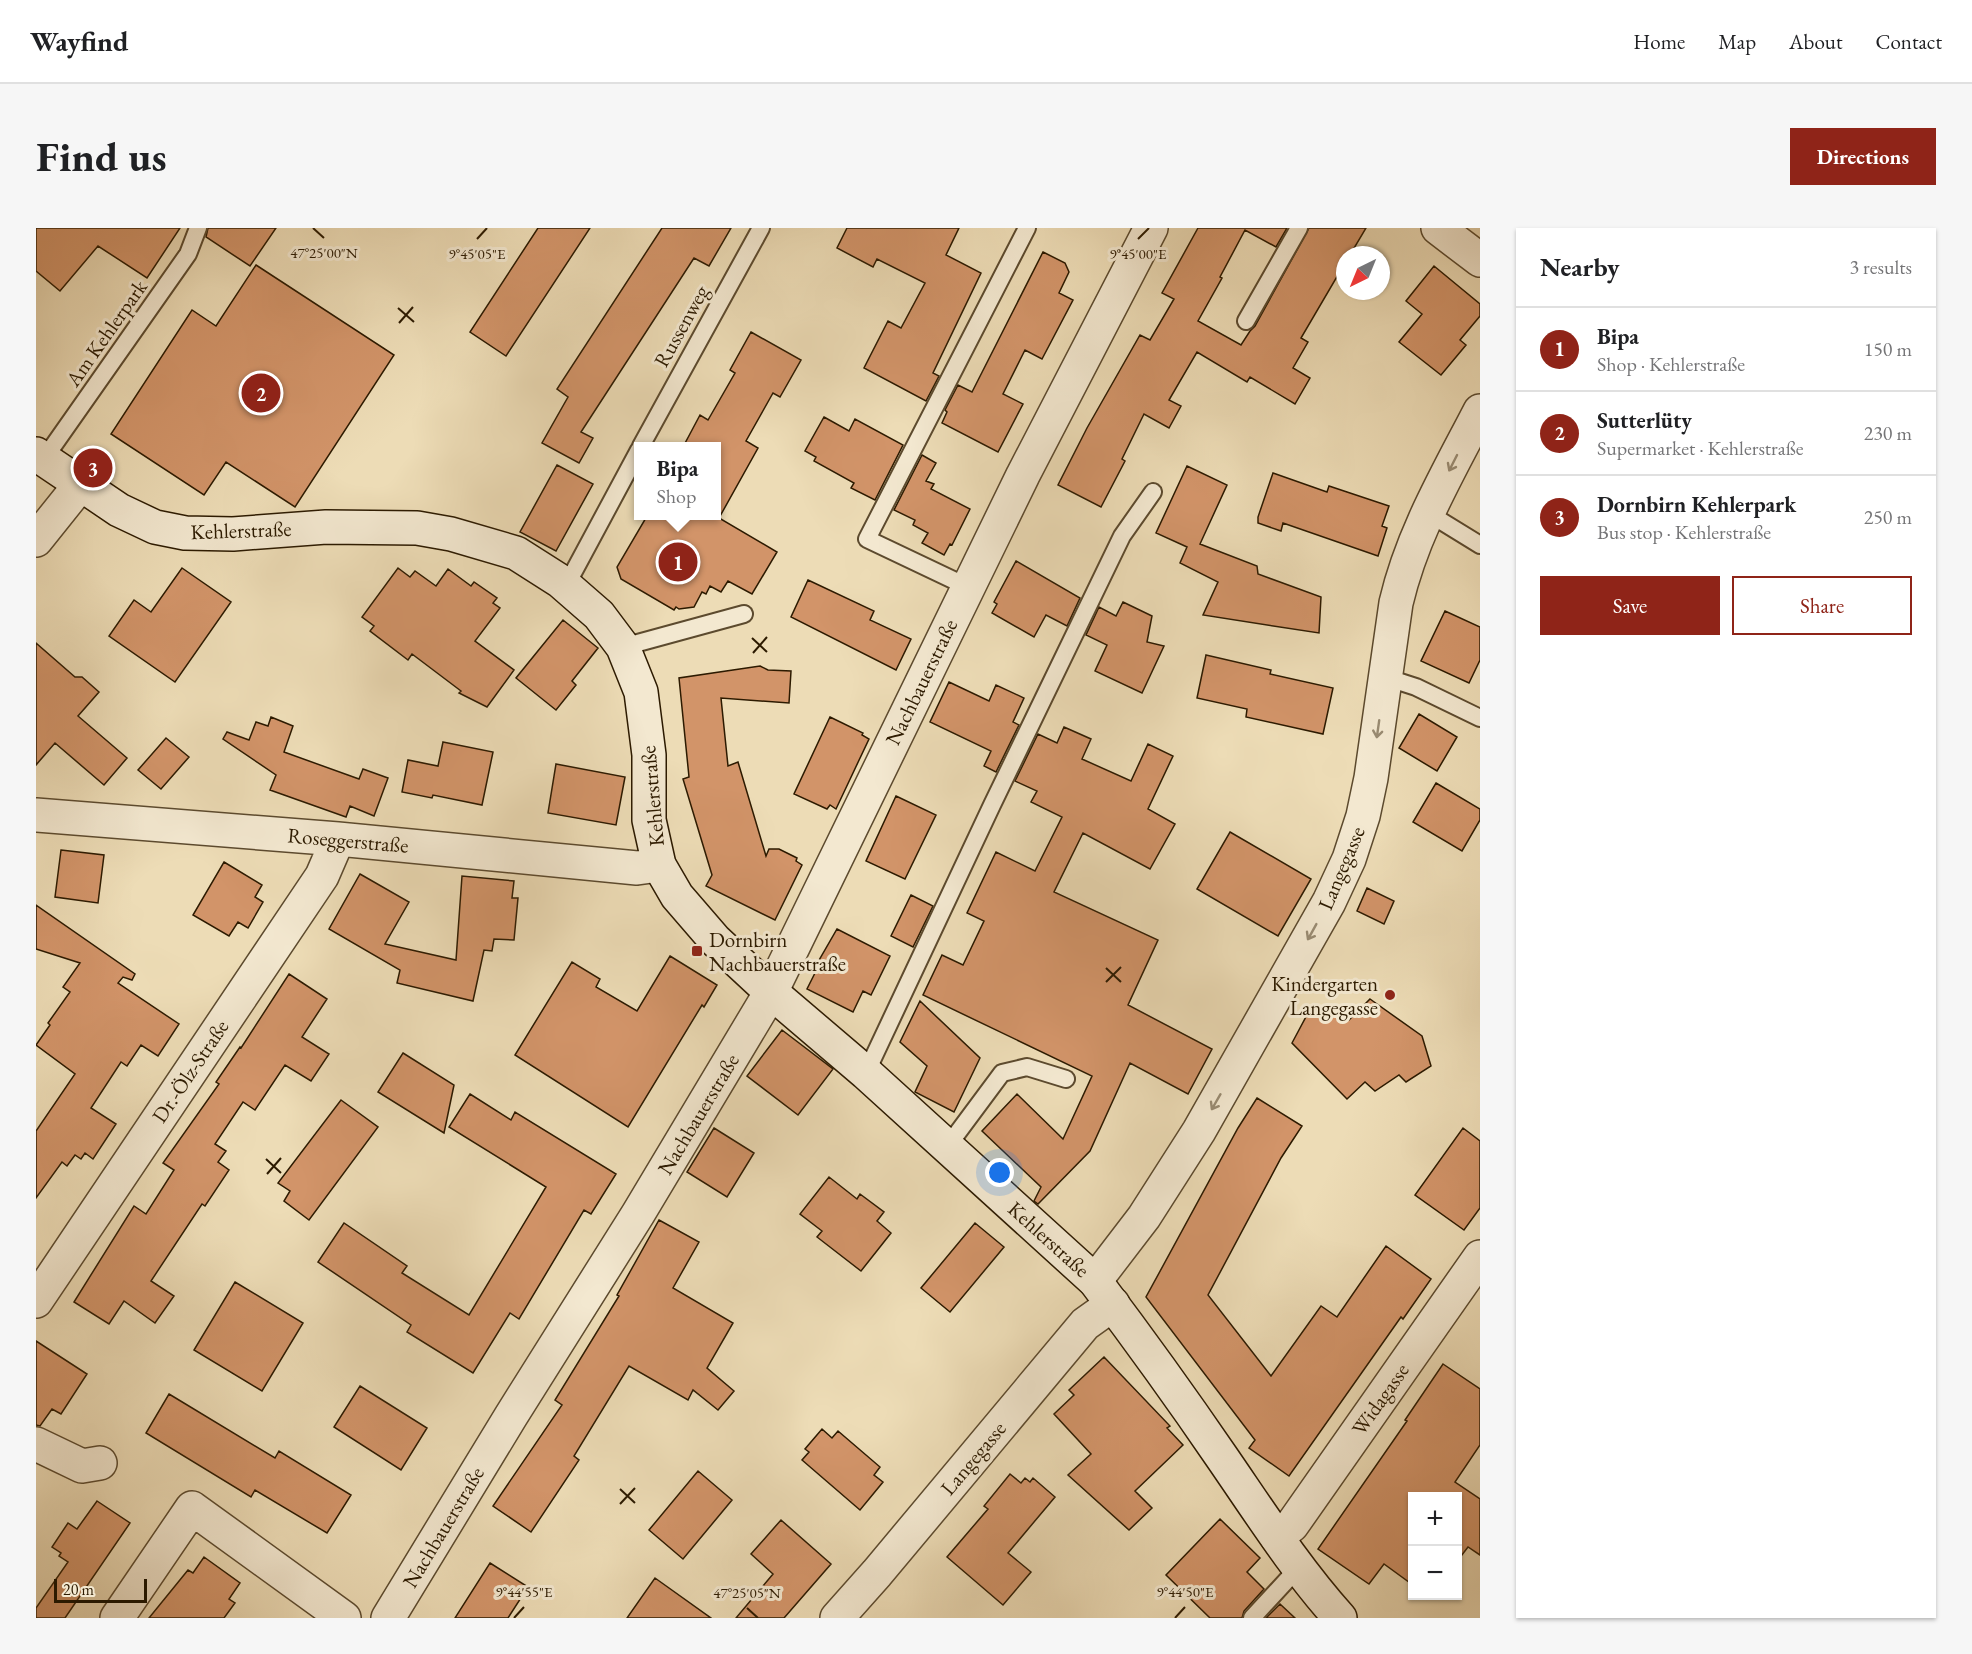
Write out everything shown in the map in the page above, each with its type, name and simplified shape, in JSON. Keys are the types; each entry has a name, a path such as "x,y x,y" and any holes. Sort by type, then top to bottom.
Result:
{"street":[{"name":"Nachbauerstraße","path":"388,1618 638,1214 771,992 1023,475 1150,228"},
{"path":"1438,228 1480,260"},
{"name":"Langegasse","path":"837,1618 1085,1324 1144,1217 1199,1131 1323,912 1349,859 1363,816 1371,778 1402,575 1428,513 1480,411"},
{"name":"Kehlerstraße","path":"40,456 119,510 155,527 184,533 233,534 326,527 417,528 451,534 516,553 566,586 599,615 623,647 641,692 649,755 649,820 659,865 677,896 698,923 771,992 866,1073 1104,1292 1277,1537 1340,1618"},
{"path":"36,540 80,485"},
{"name":"Roseggerstraße","path":"36,815 338,839 637,868 659,865"},
{"name":"Dr.-Ölz-Straße","path":"36,1301 322,876 338,839"},
{"name":"Widagasse","path":"1277,1537 1292,1525 1480,1257"},
{"path":"36,1444 82,1466 100,1463"},
{"path":"117,1618 192,1508 344,1618"}],"lane":[{"name":"Am Kehlerpark","path":"40,456 188,254 198,228"},
{"name":"Russenweg","path":"643,442 761,228"},
{"path":"968,587 867,539 1027,228"},
{"path":"1246,321 1299,228"},
{"name":"Russenweg","path":"566,586 634,459"},
{"path":"866,1073 1122,536 1153,492"},
{"path":"1428,513 1480,545"},
{"path":"623,647 744,614"},
{"path":"1385,676 1416,687 1480,718"},
{"path":"947,1147 1002,1073 1027,1067 1066,1078"},
{"path":"1252,1618 1299,1567"}],"building":[{"path":"36,228 180,228 147,278 98,246 60,291 36,271"},
{"path":"208,228 276,228 250,266 206,237"},
{"path":"538,228 590,228 506,356 470,332"},
{"path":"662,228 731,228 709,266 694,258 581,432 593,438 579,463 542,443 568,397 557,389"},
{"path":"847,228 959,228 946,255 981,273 933,373 939,376 926,401 864,368 888,321 901,328 925,283 877,259 873,267 837,248"},
{"path":"1198,228 1287,228 1276,247 1245,230 1198,321 1241,345 1255,326 1309,228 1366,228 1355,246 1336,246 1336,278 1301,338 1308,342 1293,368 1310,378 1295,404 1250,377 1247,382 1197,352 1169,400 1181,406 1169,428 1144,414 1122,459 1125,461 1101,507 1058,485 1087,428 1140,335 1150,340 1174,299 1162,293"},
{"path":"1043,252 1065,263 1069,272 1059,293 1073,300 1042,359 1025,350 1003,394 1023,404 998,452 942,423 947,412 945,410 958,385 972,392"},
{"path":"256,265 394,355 295,507 226,462 204,495 111,434 192,310 216,326"},
{"path":"1434,266 1480,304 1480,316 1460,340 1466,345 1441,375 1399,342 1422,314 1406,301"},
{"path":"751,332 801,360 780,397 773,393 746,441 758,448 721,514 721,442 686,442 700,415 708,420 735,373 730,370"},
{"path":"824,417 849,431 855,419 903,445 875,500 851,488 854,483 814,461 816,457 805,451"},
{"path":"922,455 936,463 926,481 934,484 931,489 970,509 952,545 950,544 944,555 922,543 928,533 913,525 915,520 894,510"},
{"path":"557,465 593,484 556,551 520,532"},
{"path":"1187,466 1227,485 1200,544 1257,566 1258,574 1321,597 1319,633 1203,615 1218,582 1180,563 1187,547 1156,533"},
{"path":"1273,473 1327,492 1329,486 1389,506 1382,526 1387,528 1378,556 1283,523 1281,531 1258,523"},
{"path":"721,519 777,552 752,594 728,581 721,592 710,586 706,594 702,592 694,607 679,609 676,607 674,610 621,579 617,567 645,520"},
{"path":"1016,561 1080,598 1067,626 1046,615 1034,637 992,613 997,604 994,602"},
{"path":"182,568 231,602 175,682 109,636 134,600 151,612"},
{"path":"398,568 410,577 415,571 436,586 448,569 471,586 474,582 497,598 493,603 500,608 475,641 514,670 487,707 459,693 461,691 412,654 408,660 370,631 374,626 362,617"},
{"path":"808,580 874,611 870,620 911,639 896,670 791,617"},
{"path":"1123,602 1152,616 1147,642 1164,646 1142,693 1095,671 1107,645 1086,635 1099,607 1116,616"},
{"path":"1445,611 1480,627 1480,660 1469,683 1421,661"},
{"path":"563,620 598,648 572,681 576,685 556,710 516,678"},
{"path":"36,643 75,677 82,677 99,692 78,716 127,758 104,785 55,743 36,765"},
{"path":"1206,655 1271,670 1270,674 1333,688 1323,734 1246,717 1247,709 1197,698"},
{"path":"760,666 768,670 791,671 789,703 721,698 728,766 738,762 766,856 769,849 779,849 797,858 796,861 802,865 775,920 706,886 712,875 683,779 689,777 679,678"},
{"path":"949,682 989,701 996,685 1024,698 1013,722 1019,725 996,772 984,766 991,751 930,722"},
{"path":"1419,714 1457,737 1437,771 1399,748"},
{"path":"271,717 293,726 284,752 359,779 363,769 388,778 374,816 350,806 346,817 270,790 276,775 223,739 227,732 249,740 256,722 268,726"},
{"path":"830,717 863,733 862,735 869,739 836,809 830,805 827,809 794,794"},
{"path":"1064,727 1091,739 1082,759 1131,781 1148,744 1173,756 1148,809 1175,824 1150,869 1083,833 1054,892 1158,940 1128,1005 1212,1049 1188,1094 1130,1063 1090,1151 1038,1204 1034,1201 1041,1187 982,1131 1017,1094 1063,1139 1092,1076 923,995 942,955 963,965 984,921 967,913 996,852 1035,871 1062,817 1031,802 1037,791 1015,781 1038,734 1057,743"},
{"path":"166,738 189,757 161,789 138,770"},
{"path":"443,742 493,752 482,805 433,795 432,798 402,792 408,760 438,766"},
{"path":"556,764 625,777 616,825 548,813"},
{"path":"1436,783 1480,809 1480,820 1462,851 1413,822"},
{"path":"896,796 936,815 905,879 866,861"},
{"path":"1230,832 1311,879 1278,936 1197,889"},
{"path":"61,850 104,855 98,903 55,897"},
{"path":"224,862 262,885 255,897 263,902 248,928 238,922 229,936 193,915"},
{"path":"360,874 409,902 385,944 456,960 462,876 514,881 512,898 518,898 514,940 494,939 492,951 484,950 473,1001 397,983 400,970 329,929"},
{"path":"1367,888 1394,901 1384,924 1357,911"},
{"path":"911,895 933,906 913,947 891,936"},
{"path":"36,905 135,974 132,980 123,977 118,983 179,1024 158,1056 141,1045 127,1066 121,1062 91,1108 116,1124 93,1159 85,1153 81,1159 75,1155 67,1166 62,1162 36,1198 36,1131 75,1074 36,1045 70,992 63,987 80,963 36,949"},
{"path":"837,929 890,956 871,995 863,991 853,1012 807,989 816,971 814,969"},
{"path":"670,956 717,985 704,1007 702,1005 628,1127 515,1055 572,962 600,979 596,987 637,1011"},
{"path":"289,974 327,999 302,1037 329,1054 311,1081 285,1065 255,1110 243,1102 215,1144 226,1151 218,1162 229,1170 205,1206 202,1204 151,1281 174,1296 155,1323 124,1301 109,1324 74,1302 134,1206 146,1214 174,1170 163,1163 219,1084 216,1082"},
{"path":"1370,999 1422,1036 1431,1066 1406,1082 1399,1075 1375,1091 1365,1082 1347,1099 1292,1043 1308,1013 1316,1017 1338,1010 1349,1020"},
{"path":"920,1001 980,1058 954,1112 915,1092 927,1066 900,1042"},
{"path":"782,1030 833,1069 798,1115 747,1076"},
{"path":"403,1053 454,1085 444,1133 378,1092"},
{"path":"470,1094 511,1120 515,1112 616,1174 591,1214 584,1210 519,1319 510,1313 473,1373 407,1332 411,1325 318,1262 344,1223 407,1266 402,1273 469,1315 546,1187 449,1127"},
{"path":"1257,1098 1302,1126 1281,1158 1208,1295 1271,1376 1321,1306 1337,1317 1386,1246 1431,1279 1403,1319 1401,1317 1289,1476 1249,1448 1255,1440 1146,1297 1238,1128"},
{"path":"341,1100 378,1127 309,1220 284,1201 290,1191 278,1183"},
{"path":"714,1128 754,1153 727,1197 687,1172"},
{"path":"1463,1128 1480,1141 1480,1208 1464,1230 1415,1195"},
{"path":"829,1177 857,1199 860,1194 884,1212 877,1221 891,1233 861,1271 817,1237 822,1231 800,1214"},
{"path":"659,1220 699,1242 673,1288 733,1323 707,1368 734,1391 718,1410 693,1390 688,1400 629,1366 574,1456 579,1460 531,1532 493,1506 562,1405 555,1400 619,1296 617,1295"},
{"path":"975,1223 1004,1247 950,1312 921,1288"},
{"path":"235,1282 303,1323 262,1391 194,1350"},
{"path":"36,1341 87,1374 61,1414 52,1409 40,1426 36,1425"},
{"path":"1104,1357 1170,1426 1167,1428 1183,1445 1135,1491 1152,1508 1129,1530 1068,1475 1091,1454 1054,1414 1074,1395 1069,1390"},
{"path":"1443,1364 1480,1389 1480,1445 1455,1482 1480,1499 1480,1555 1468,1547 1462,1555 1462,1492 1408,1492 1408,1581 1384,1564 1369,1584 1318,1549 1407,1421 1405,1420"},
{"path":"360,1386 427,1428 401,1470 334,1427"},
{"path":"169,1394 275,1458 279,1451 351,1495 327,1533 255,1490 251,1497 146,1433"},
{"path":"822,1429 832,1438 838,1431 880,1467 874,1475 883,1482 860,1510 802,1460 809,1452 805,1449"},
{"path":"698,1471 732,1500 683,1559 649,1530"},
{"path":"1010,1474 1021,1483 1025,1478 1030,1482 1033,1478 1055,1497 1008,1553 1031,1572 1003,1605 947,1557 988,1509 984,1506"},
{"path":"97,1501 130,1523 65,1618 36,1618 36,1608 68,1562 52,1547 68,1523 77,1529"},
{"path":"1220,1519 1260,1558 1247,1572 1264,1589 1244,1611 1242,1618 1210,1618 1166,1575"},
{"path":"781,1520 831,1564 784,1618 736,1618 773,1574 751,1554"},
{"path":"204,1557 240,1583 229,1599 235,1603 224,1618 149,1618 188,1570 193,1573"},
{"path":"490,1563 528,1587 508,1618 455,1618"},
{"path":"655,1578 711,1618 627,1618"},
{"path":"1280,1604 1295,1618 1266,1618"}],"place":[{"name":"Sutterlüty","path":"261,393"},
{"name":"Dornbirn Kehlerpark","path":"93,468"},
{"name":"Bipa","path":"678,562"},
{"name":"Dornbirn Nachbauerstraße","path":"697,951"},
{"name":"Kindergarten Langegasse","path":"1390,995"}]}
